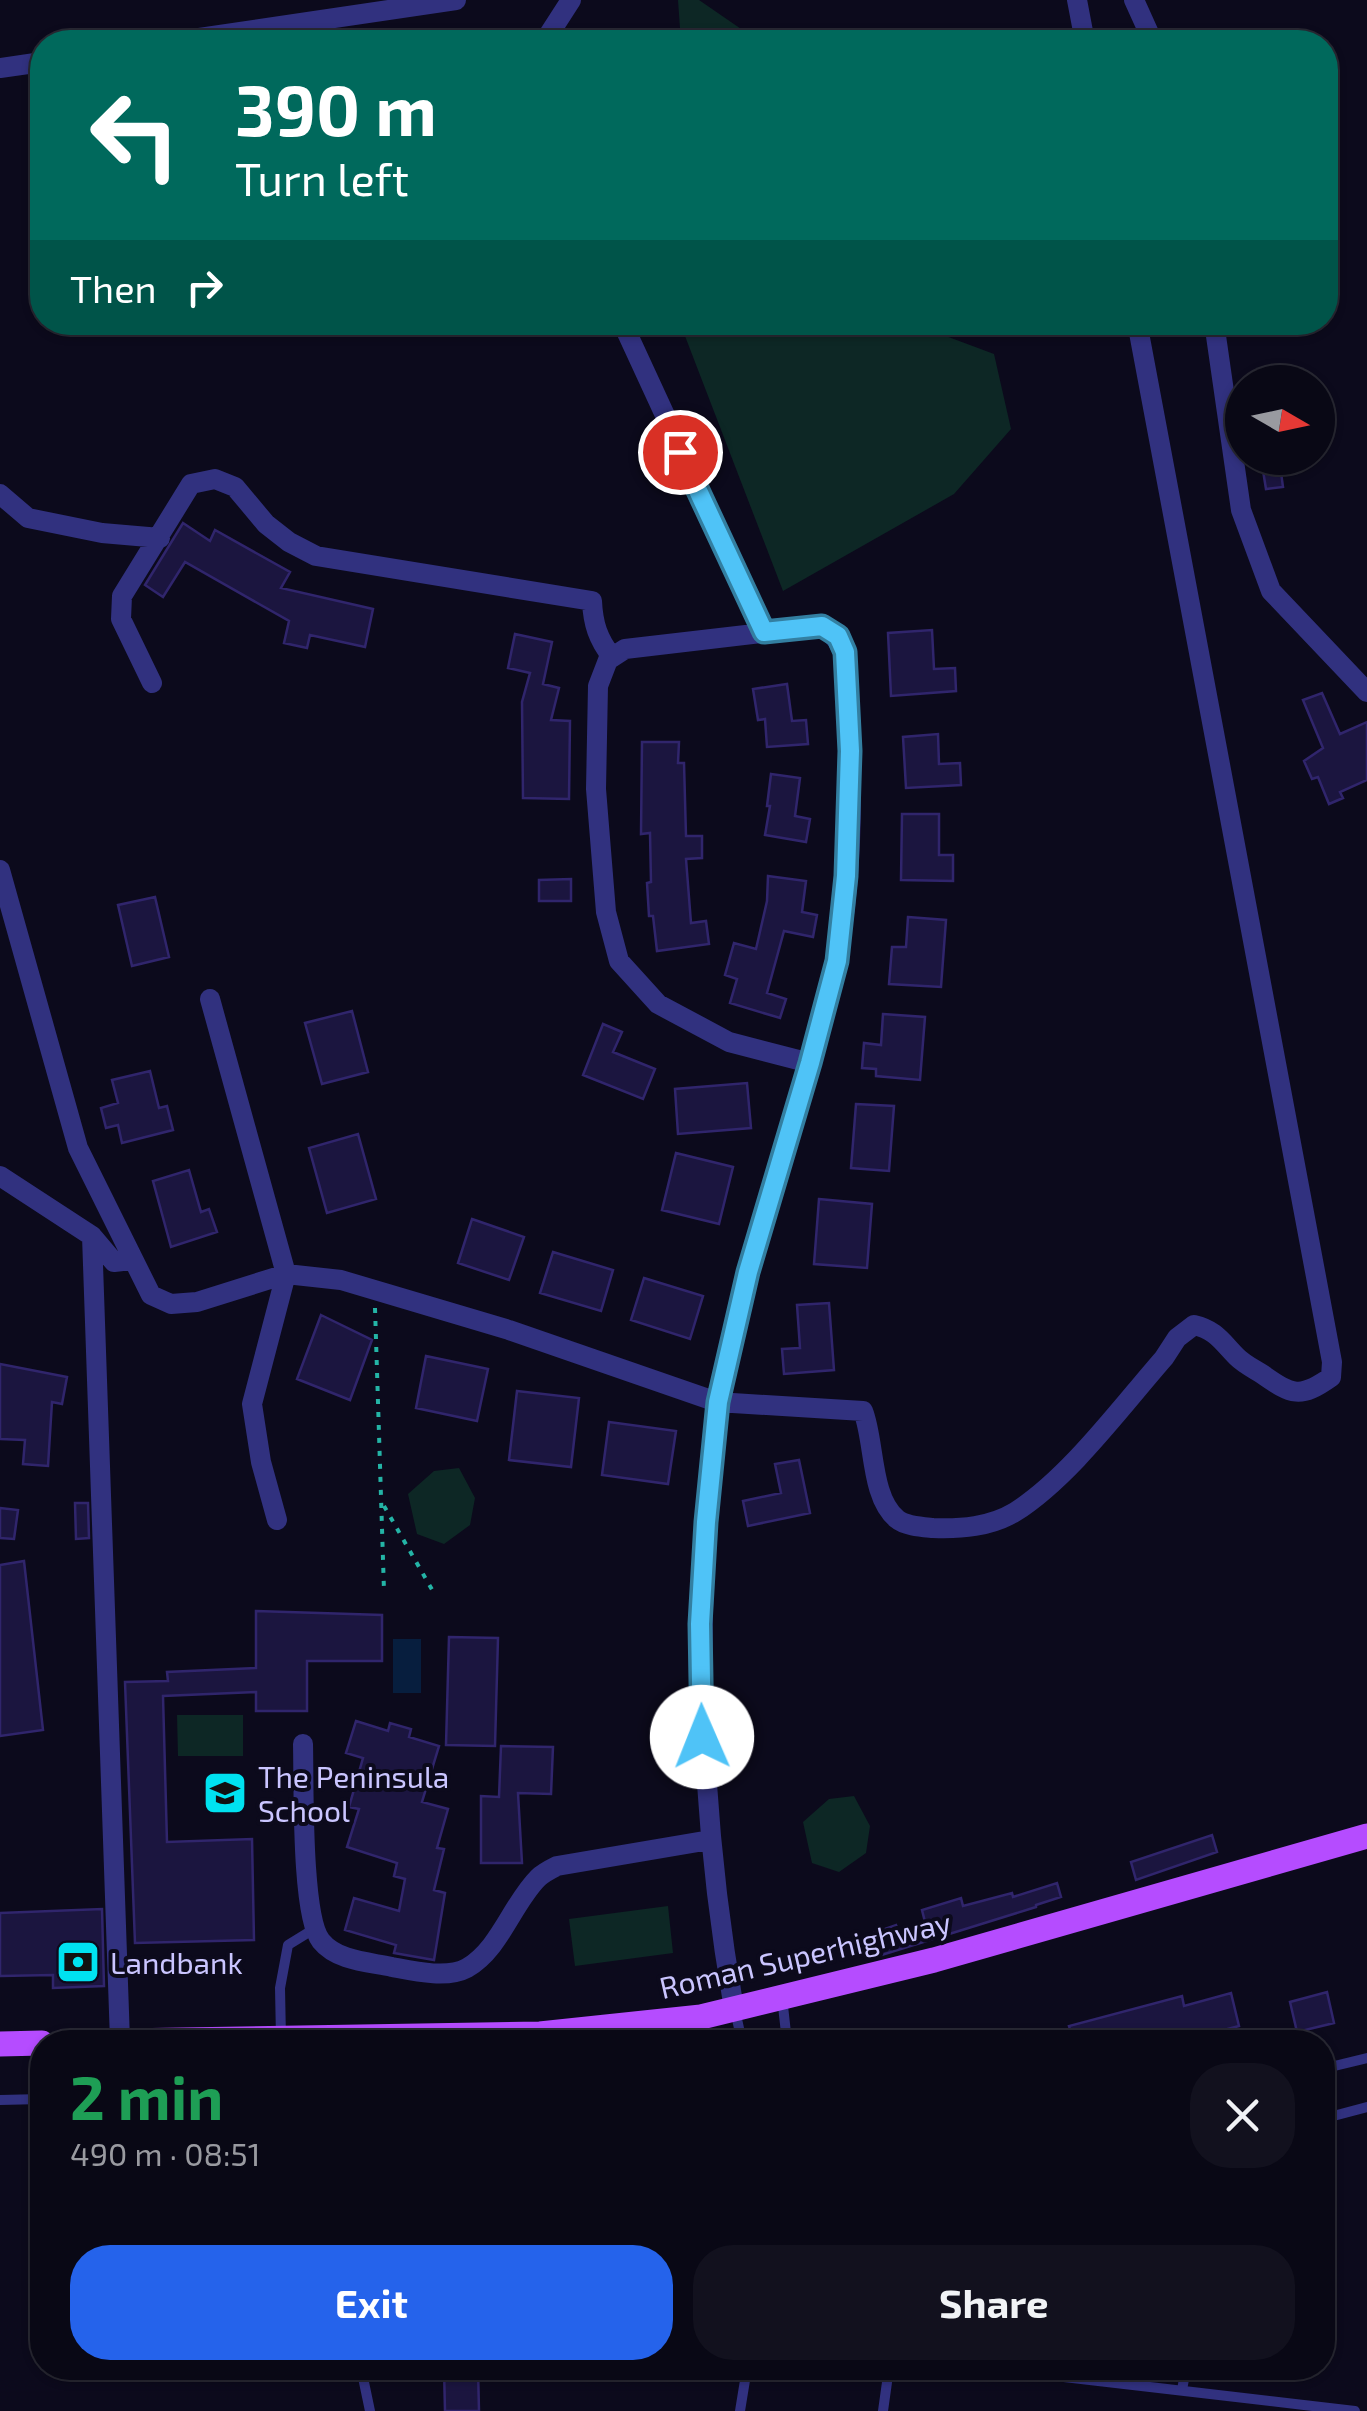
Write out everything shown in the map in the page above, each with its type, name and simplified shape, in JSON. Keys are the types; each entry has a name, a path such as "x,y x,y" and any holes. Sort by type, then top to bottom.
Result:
{"main road":[{"name":"Roman Superhighway","path":"598,2030 702,2016 934,1960 1367,1836"},
{"path":"0,2044 30,2043"}],"street":[{"path":"253,30 456,0"},
{"path":"552,30 571,0"},
{"path":"1077,0 1083,30"},
{"path":"1134,0 1148,30"},
{"path":"0,68 30,64"},
{"path":"628,335 764,632"},
{"path":"0,870 78,1148 151,1295 171,1304 197,1302 286,1274 341,1280 509,1330 718,1402 863,1411 878,1486 890,1511 898,1521 951,1529 970,1528 1014,1512 1052,1483 1164,1358 1177,1338 1194,1324 1221,1337 1238,1358 1279,1388 1299,1394 1331,1376 1332,1362 1139,335"},
{"path":"1216,335 1241,510 1272,591 1367,692"},
{"path":"152,683 120,619 122,596 191,484 215,478 235,487 266,524 289,542 316,556 592,601 594,627 612,658"},
{"path":"0,494 28,518 102,534 160,538"},
{"path":"734,2009 710,1840 702,1737 700,1624 706,1522 718,1402 748,1272 810,1063 837,961 846,876 850,751 845,652 838,636 822,626 625,650 608,660 598,686 596,789 606,912 619,961 658,1004 729,1042 810,1063"},
{"path":"210,999 286,1274 252,1404 261,1462 277,1520"},
{"path":"0,1176 92,1236 114,1262 132,1260"},
{"path":"92,1236 120,2030"},
{"path":"304,1744 308,1880 314,1929 323,1944 340,1956 408,1970 464,1970 480,1958 538,1878 557,1866 710,1840"}],"lane":[{"path":"282,2030 280,1988 288,1945 314,1929"},
{"path":"782,1996 786,2030"},
{"path":"734,2009 739,2030"},
{"path":"1335,2066 1367,2058"},
{"path":"0,2100 30,2099"},
{"path":"1335,2116 1367,2107"},
{"path":"364,2380 370,2411"},
{"path":"740,2411 746,2380"},
{"path":"883,2411 887,2380"},
{"path":"1093,2380 1355,2411"},
{"path":"1182,2390 1184,2380"},
{"path":"1216,2411 1219,2395"}],"path":[{"path":"374,1288 384,1592"},
{"path":"381,1502 434,1593"}],"green space":[{"path":"678,0 699,0 743,30 680,30"},
{"path":"685,335 943,335 994,354 1011,429 954,494 783,591"},
{"path":"459,1468 475,1498 470,1525 444,1544 417,1534 408,1494 434,1471"},
{"path":"177,1715 243,1715 243,1756 178,1756"},
{"path":"854,1796 870,1826 866,1853 839,1872 812,1863 803,1822 829,1799"},
{"path":"668,1906 673,1953 575,1966 569,1919"}],"water":[{"path":"393,1639 421,1639 421,1693 393,1693"}],"building":[{"path":"1264,475 1281,475 1283,487 1266,489"},
{"path":"183,523 210,541 215,530 290,572 281,588 373,609 365,647 310,635 307,648 284,643 289,621 185,562 163,597 145,585"},
{"path":"932,630 934,669 955,668 956,691 891,696 888,633"},
{"path":"515,634 552,642 543,684 559,688 551,720 570,721 569,799 523,798 522,702 530,673 508,668"},
{"path":"787,684 792,721 806,720 808,744 767,747 765,719 758,720 753,689"},
{"path":"1322,693 1340,734 1367,722 1367,780 1340,792 1343,798 1329,804 1318,777 1312,779 1304,761 1323,748 1303,700"},
{"path":"938,734 939,764 960,763 961,785 906,788 903,737"},
{"path":"642,742 679,742 678,763 684,763 686,836 702,836 702,858 686,859 691,923 706,921 709,944 657,951 647,883 651,882 650,833 641,834"},
{"path":"771,774 800,778 795,816 810,819 806,842 765,835"},
{"path":"902,814 939,814 939,855 953,855 953,881 901,880"},
{"path":"768,876 806,881 802,912 817,915 813,937 784,931 767,993 786,999 780,1018 730,1003 737,979 725,975 734,943 756,949 767,901"},
{"path":"571,879 571,901 539,901 539,880"},
{"path":"155,897 169,957 132,966 118,905"},
{"path":"908,917 946,920 941,987 889,984 892,947 906,947"},
{"path":"352,1011 368,1072 322,1084 305,1023"},
{"path":"883,1014 925,1017 920,1080 876,1076 876,1069 862,1068 864,1043 881,1045"},
{"path":"603,1024 622,1032 613,1052 655,1069 643,1099 583,1075"},
{"path":"150,1071 159,1108 167,1106 173,1130 122,1143 118,1125 106,1128 101,1108 118,1103 112,1080"},
{"path":"747,1083 751,1128 678,1134 675,1089"},
{"path":"856,1104 894,1106 889,1171 851,1168"},
{"path":"358,1134 376,1199 327,1213 309,1148"},
{"path":"676,1153 733,1167 719,1224 662,1210"},
{"path":"189,1170 201,1212 209,1209 217,1232 171,1247 153,1181"},
{"path":"819,1199 872,1204 867,1268 814,1264"},
{"path":"472,1219 524,1237 509,1280 458,1263"},
{"path":"553,1252 613,1270 601,1311 540,1293"},
{"path":"644,1278 703,1296 690,1339 631,1320"},
{"path":"829,1303 834,1370 784,1374 782,1349 800,1348 797,1305"},
{"path":"321,1315 372,1340 350,1400 297,1379"},
{"path":"426,1356 488,1369 477,1421 416,1408"},
{"path":"0,1364 67,1377 62,1404 52,1402 48,1466 23,1464 25,1440 0,1439"},
{"path":"517,1391 579,1398 571,1467 509,1460"},
{"path":"609,1422 676,1431 668,1484 602,1475"},
{"path":"799,1460 810,1513 748,1526 743,1501 781,1493 775,1464"},
{"path":"75,1503 88,1503 89,1538 76,1539"},
{"path":"0,1508 18,1510 14,1539 0,1538"},
{"path":"24,1561 43,1730 0,1736 0,1565"},
{"path":"256,1611 382,1615 382,1661 307,1661 307,1711 256,1711 256,1692 163,1696 167,1842 252,1839 254,1940 135,1943 125,1682 168,1681 167,1672 256,1668"},
{"path":"449,1637 498,1638 495,1746 446,1745"},
{"path":"356,1721 388,1731 390,1723 411,1729 409,1737 439,1746 422,1802 448,1809 437,1848 444,1849 434,1890 445,1893 434,1960 394,1953 396,1945 345,1930 354,1898 399,1911 405,1879 394,1876 397,1863 347,1847 359,1809 349,1807 363,1758 346,1753"},
{"path":"501,1746 553,1747 551,1794 518,1793 522,1863 481,1863 481,1796 499,1797"},
{"path":"1212,1835 1217,1852 1136,1880 1131,1862"},
{"path":"1057,1883 1061,1897 869,1959 862,1937 896,1925 898,1930 925,1922 922,1910 961,1898 963,1906 1012,1893 1013,1897"},
{"path":"102,1909 104,1986 53,1988 53,1975 0,1976 0,1913"},
{"path":"1327,1992 1334,2023 1297,2030 1290,2002"},
{"path":"1231,1993 1239,2026 1224,2030 1070,2030 1069,2026 1182,1996 1184,2006"},
{"path":"444,2380 478,2380 479,2411 445,2411"}],"place":[{"name":"The Peninsula School","path":"225,1793"},
{"name":"Landbank","path":"78,1962"}],"route":[{"path":"680,452 764,632 822,626 838,636 845,652 850,751 846,876 837,961 748,1272 718,1402 700,1624 702,1737"}]}
